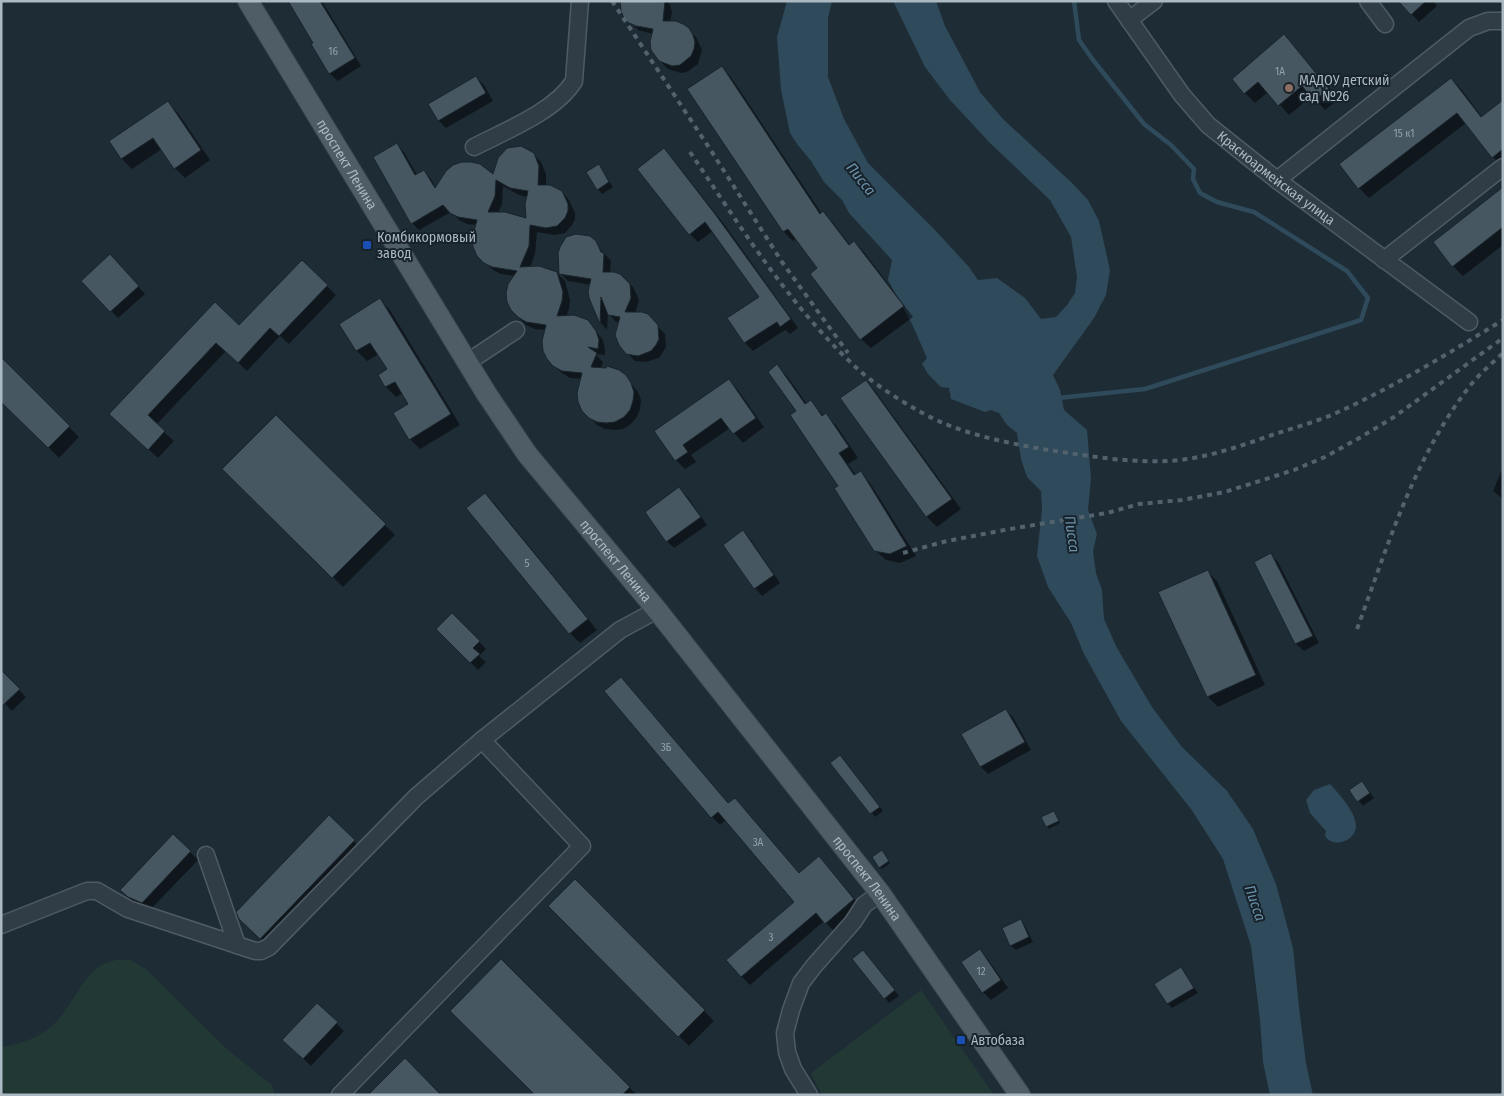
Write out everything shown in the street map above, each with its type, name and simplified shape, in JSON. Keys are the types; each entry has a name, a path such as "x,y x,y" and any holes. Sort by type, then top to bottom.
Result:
{"main road":[{"name":"проспект Ленина","path":"248,1 468,362 527,454 657,610 880,894 1020,1095"}],"street":[{"path":"474,147 541,111 567,92 574,81 580,1"},
{"name":"Красноармейская улица","path":"1116,1 1182,94 1208,125 1277,180 1469,322"},
{"path":"1129,20 1154,1"},
{"path":"1368,1 1385,24"},
{"path":"1277,180 1469,28 1488,21 1503,21"},
{"path":"1384,260 1503,167"},
{"path":"468,362 516,330"},
{"path":"1,925 87,891 97,891 128,908 255,951 262,951 269,947 416,798 482,740 620,630 657,610"},
{"path":"340,1095 582,846 482,740"},
{"path":"206,855 237,945"},
{"path":"809,1095 793,1069 787,1052 785,1033 791,1010 801,983 814,966 853,922 864,905 880,894"}],"green space":[{"path":"131,960 147,970 228,1050 272,1085 275,1095 1,1095 1,1047 29,1040 48,1030 94,971 112,961"},
{"path":"921,990 994,1095 822,1095 811,1073"}],"water":[{"name":"Писса","path":"787,1 832,1 828,18 828,77 844,119 868,163 934,229 969,267 978,280 997,278 1025,298 1041,319 1056,317 1075,293 1077,277 1071,237 1050,200 990,143 950,100 925,67 893,1 936,1 945,26 980,92 1003,119 1088,200 1099,221 1110,270 1106,295 1094,318 1053,375 1060,390 1064,410 1087,430 1091,478 1088,510 1097,534 1093,551 1096,573 1102,590 1104,619 1117,648 1152,707 1182,747 1227,791 1253,829 1276,884 1293,948 1306,1063 1313,1095 1270,1095 1263,1062 1251,946 1223,859 1191,809 1121,721 1084,654 1071,623 1048,587 1037,556 1042,509 1041,491 1027,477 1021,459 1017,433 1007,425 999,413 991,410 985,412 951,399 949,388 941,387 928,374 922,364 927,358 912,324 888,280 892,260 849,213 842,200 824,182 790,133 781,90 777,37"},
{"path":"1330,784 1350,809 1356,825 1353,835 1349,839 1339,842 1333,842 1325,836 1326,831 1310,813 1306,800 1314,790"}],"building":[{"path":"288,1 320,1 355,58 329,74"},
{"path":"620,1 665,1 663,21 676,21 683,24 689,28 693,35 695,42 691,56 680,65 672,66 659,61 651,50 650,42 653,29 629,23 621,11"},
{"path":"1398,1 1426,1 1411,15"},
{"path":"1284,34 1329,89 1314,101 1302,86 1278,106 1258,82 1244,94 1232,79"},
{"path":"722,66 820,214 823,211 849,245 854,241 904,306 860,340 810,274 817,268 788,229 783,232 687,89"},
{"path":"476,76 486,93 438,121 428,104"},
{"path":"1451,78 1481,117 1503,100 1503,149 1492,158 1457,113 1358,189 1339,164"},
{"path":"168,101 201,150 174,169 153,138 121,159 109,141"},
{"path":"397,143 415,175 424,170 435,188 446,171 453,165 462,162 480,164 493,174 498,158 507,148 521,146 534,153 539,166 538,185 550,185 562,191 568,204 568,211 565,218 557,226 546,228 530,225 529,246 520,267 539,266 557,272 563,292 557,316 574,315 588,320 596,331 599,340 598,349 588,347 597,353 591,367 606,368 607,366 619,370 626,375 631,383 634,392 633,401 630,410 624,417 615,422 597,422 589,418 582,411 577,393 582,373 562,371 553,366 543,351 542,341 546,325 526,322 511,310 507,302 506,293 508,284 517,271 492,267 484,263 477,256 472,238 477,220 458,217 450,213 443,205 411,224 373,157","holes":["496,180 510,188 528,191 525,204 526,218 505,212 488,212 495,196"]},
{"path":"664,148 715,214 791,319 780,327 777,322 744,343 727,318 759,297 705,222 689,235 637,169"},
{"path":"599,164 609,182 597,190 586,172"},
{"path":"1503,187 1503,227 1452,267 1433,242"},
{"path":"576,234 590,236 596,241 601,252 604,253 603,272 620,274 630,284 631,298 625,312 648,314 658,325 659,339 651,351 638,356 626,354 619,345 615,335 620,317 608,315 601,297 600,324 589,298 588,291 591,279 559,274 558,253 560,247 566,237"},
{"path":"110,254 139,286 110,312 81,281"},
{"path":"302,260 328,285 279,336 270,328 238,363 216,343 148,415 165,431 148,450 109,414 215,302 239,325"},
{"path":"380,298 451,414 409,440 393,413 408,404 395,382 385,387 378,375 387,369 370,343 356,351 339,324"},
{"path":"1,357 70,426 48,448 1,402"},
{"path":"777,364 805,404 811,400 822,416 826,413 849,447 839,453 854,475 861,471 907,546 890,554 874,551 834,488 838,486 790,415 796,411 768,372"},
{"path":"729,379 756,418 733,434 721,418 683,445 688,452 675,461 654,431"},
{"path":"866,380 952,499 926,517 840,398"},
{"path":"276,415 386,524 332,578 222,469"},
{"path":"679,487 701,517 666,542 645,512"},
{"path":"485,493 588,619 569,634 466,508"},
{"path":"743,530 774,575 754,589 723,545"},
{"path":"1271,553 1313,636 1295,644 1254,562"},
{"path":"1208,570 1256,675 1207,697 1158,592"},
{"path":"452,613 480,641 473,648 480,654 470,663 436,629"},
{"path":"1,670 20,689 1,707"},
{"path":"621,677 728,803 735,798 799,873 819,856 854,899 825,924 816,913 741,977 726,960 794,902 718,812 711,818 604,691"},
{"path":"1006,709 1025,742 980,767 961,734"},
{"path":"840,755 880,807 870,814 830,763"},
{"path":"1362,781 1370,793 1357,802 1349,790"},
{"path":"1054,811 1059,821 1046,827 1041,817"},
{"path":"329,815 355,840 260,939 239,919 236,912"},
{"path":"173,834 191,851 142,903 128,897 120,890"},
{"path":"882,850 889,861 879,868 872,857"},
{"path":"575,879 705,1010 678,1037 548,906"},
{"path":"1021,919 1029,937 1010,946 1002,928"},
{"path":"980,949 1001,980 982,993 961,962"},
{"path":"863,950 895,990 884,999 852,959"},
{"path":"501,959 630,1087 622,1095 535,1095 450,1011"},
{"path":"1181,967 1194,988 1167,1004 1154,984"},
{"path":"317,1003 338,1022 303,1059 282,1040"},
{"path":"405,1058 441,1095 368,1095"}],"waterway":[{"path":"1058,398 1145,389 1361,320 1368,298 1347,271 1254,212 1217,202 1200,193 1193,179 1194,169 1171,145 1144,124 1079,40 1074,1"}],"railway":[{"path":"612,1 782,262 848,353"},
{"path":"690,152 748,238 790,295 812,322 860,371 888,392 933,419 991,439 1042,449 1136,461 1181,460 1221,452 1312,422 1358,403 1442,357 1503,320"},
{"path":"903,553 947,541 1107,513 1139,504 1182,500 1225,492 1294,470 1325,457 1394,417 1503,338"},
{"path":"1357,629 1403,506 1431,446 1447,418 1470,386 1503,353"}],"place":[{"name":"МАДОУ детский сад №26","path":"1289,88"},
{"name":"Комбикормовый завод","path":"367,245"},
{"name":"Автобаза","path":"961,1040"}]}
